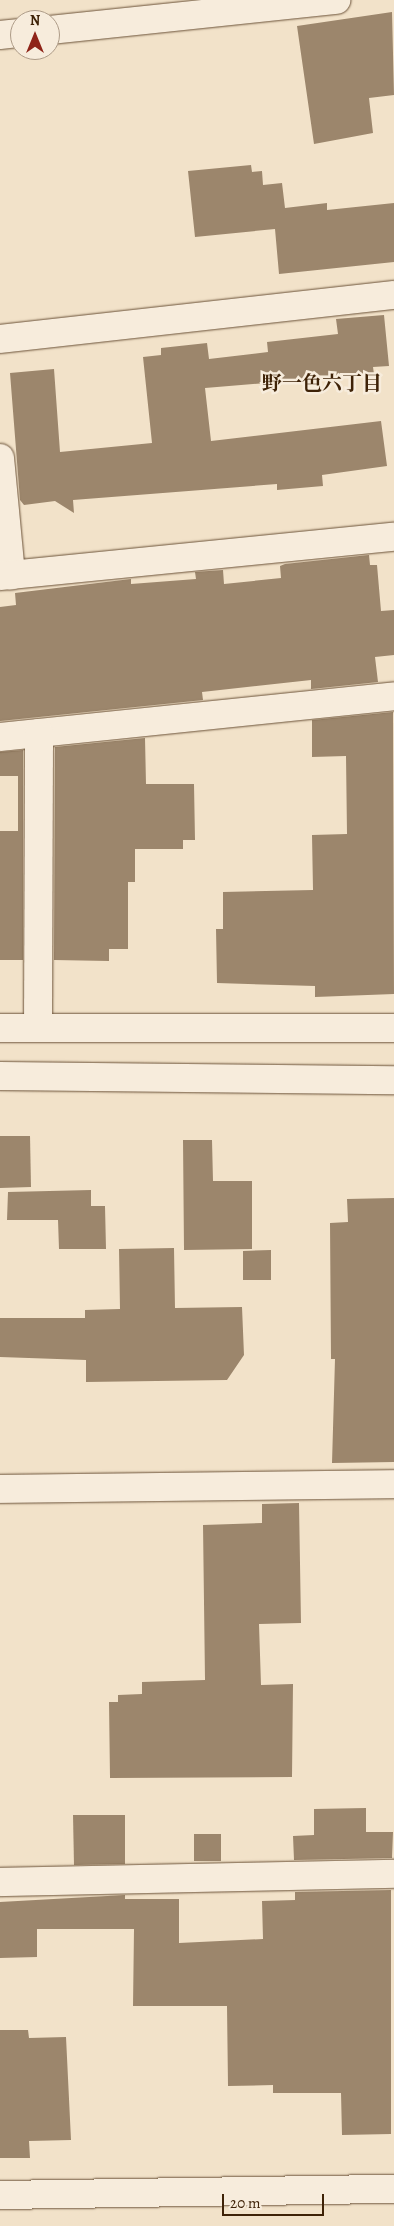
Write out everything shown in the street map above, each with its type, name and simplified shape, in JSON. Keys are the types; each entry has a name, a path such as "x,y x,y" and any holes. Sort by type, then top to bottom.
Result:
{"street":[{"path":"60,29 336,0"},
{"path":"0,339 394,295"},
{"path":"0,458 6,576 394,537"},
{"path":"0,737 394,696"},
{"path":"38,1028 39,733"},
{"path":"0,1028 394,1028"},
{"path":"0,1076 394,1080"},
{"path":"0,1490 394,1484"},
{"path":"0,1882 394,1874"},
{"path":"0,2195 394,2188"}],"building":[{"path":"392,12 394,95 369,98 373,133 314,144 297,26"},
{"path":"251,165 252,172 262,171 263,185 282,183 285,208 327,203 327,210 394,203 394,262 279,274 275,229 195,237 188,171"},
{"path":"384,315 389,366 373,367 374,374 205,388 211,441 381,421 387,466 322,475 323,486 277,490 277,484 73,500 74,513 55,501 24,505 20,500 10,373 54,369 60,452 152,443 143,357 161,355 161,348 207,343 209,359 268,352 267,342 338,334 336,319"},
{"path":"369,555 370,565 377,565 381,611 394,610 394,655 375,657 378,682 311,689 311,680 202,692 203,700 0,721 0,607 16,605 15,593 131,579 131,584 196,579 195,572 223,570 224,584 281,578 280,566 285,564"},
{"path":"393,712 394,994 315,997 315,986 217,983 216,929 223,929 223,892 313,890 312,835 347,834 346,756 312,757 312,720"},
{"path":"145,738 146,784 194,784 195,840 183,840 183,849 135,849 135,882 128,882 128,949 109,949 109,961 54,960 55,747"},
{"path":"23,750 23,960 0,960 0,831 18,831 18,776 0,776 0,752"},
{"path":"0,1136 30,1136 31,1187 0,1188"},
{"path":"183,1140 212,1140 213,1181 252,1181 252,1249 184,1250"},
{"path":"91,1190 91,1206 105,1206 106,1249 59,1249 58,1220 7,1220 8,1192"},
{"path":"394,1198 394,1462 332,1463 335,1359 331,1359 330,1223 348,1222 347,1199"},
{"path":"174,1248 175,1308 242,1307 244,1355 227,1380 86,1382 86,1360 0,1357 0,1318 85,1318 85,1310 120,1309 119,1249"},
{"path":"271,1250 271,1280 243,1280 243,1251"},
{"path":"299,1503 301,1623 259,1624 261,1685 293,1684 292,1777 110,1778 109,1702 118,1702 118,1695 142,1694 142,1682 205,1680 203,1525 262,1523 262,1504"},
{"path":"366,1808 366,1832 393,1832 392,1858 294,1860 293,1836 314,1835 314,1809"},
{"path":"73,1815 125,1815 125,1864 74,1865"},
{"path":"194,1834 221,1834 221,1861 194,1861"},
{"path":"391,1890 391,2134 342,2135 341,2093 273,2093 273,2085 228,2086 227,2006 133,2006 134,1929 37,1929 37,1957 0,1958 0,1902 125,1895 125,1899 179,1899 179,1943 263,1939 262,1901 295,1900 295,1892"},
{"path":"0,2030 28,2030 29,2038 66,2037 71,2140 29,2141 30,2158 0,2158"}],"district":[{"name":"野一色六丁目","path":"322,383"}]}
